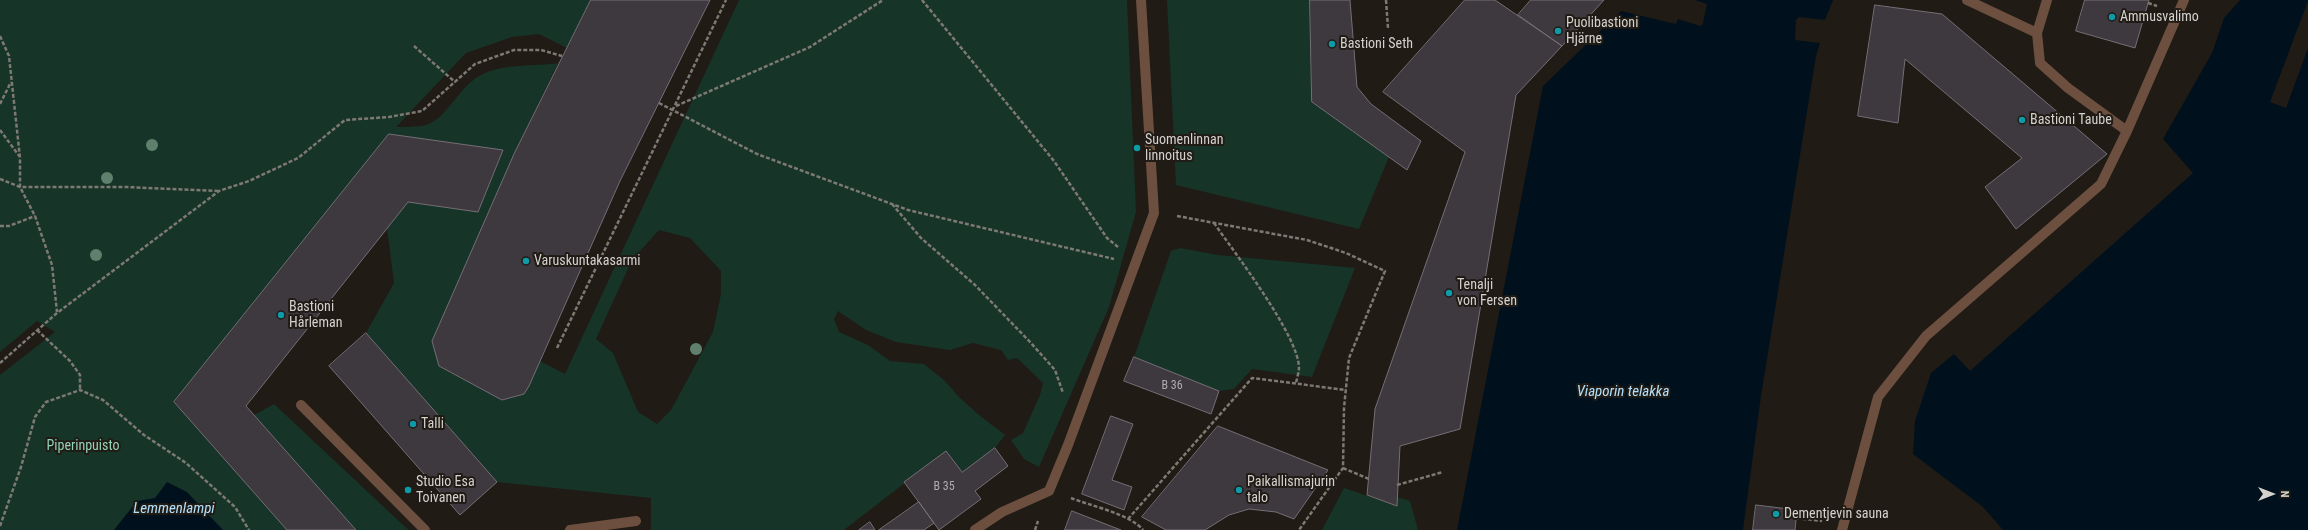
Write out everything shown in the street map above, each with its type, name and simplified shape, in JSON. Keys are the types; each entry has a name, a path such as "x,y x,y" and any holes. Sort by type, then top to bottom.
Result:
{"lane":[{"path":"975,530 1002,512 1049,491 1154,213 1141,0"},
{"path":"1967,0 2037,33"},
{"path":"2048,0 2037,33 2040,63 2068,88 2127,131"},
{"path":"1842,530 1878,397 1926,336 2102,184 2127,131 2184,0"},
{"path":"301,405 425,530"},
{"path":"570,530 636,521"}],"path":[{"path":"557,348 726,0"},
{"path":"674,108 810,47 883,0"},
{"path":"922,0 1054,161 1107,238 1136,264"},
{"path":"1386,0 1388,28"},
{"path":"0,36 9,56 20,158 20,187 35,216 52,265 57,312"},
{"path":"414,46 454,82"},
{"path":"0,363 57,312 219,191 250,180 298,158 345,120 389,117 422,111 475,64 514,50 542,50 562,56"},
{"path":"0,104 11,81"},
{"path":"659,103 674,108 758,154 908,210 1136,264"},
{"path":"0,130 20,158"},
{"path":"0,179 20,187 126,187 219,191"},
{"path":"891,204 922,238 975,285 1056,370 1064,401"},
{"path":"1154,213 1214,222 1307,240 1346,253 1385,271 1349,358 1342,468 1299,530"},
{"path":"0,226 9,226 35,216"},
{"path":"1214,222 1263,293 1294,346 1299,368 1296,383"},
{"path":"37,330 70,361 80,376 80,390"},
{"path":"1128,519 1252,378 1346,390"},
{"path":"0,526 21,467 35,417 46,402 80,390 104,400 144,435 186,463 235,507 249,530"},
{"path":"1342,468 1369,479"},
{"path":"1397,484 1443,472"},
{"path":"1049,491 1128,519 1143,530"}],"green space":[{"name":"Piperinpuisto","path":"0,0 591,0 567,48 539,34 512,37 466,53 396,127 423,126 434,121 441,116 467,85 483,74 501,68 558,63 514,154 432,341 439,366 502,400 524,394 540,361 565,374 739,0 1127,0 1136,212 1109,307 1039,467 1024,459 1011,440 1023,433 1040,395 1043,383 1017,358 1008,360 1001,350 973,343 950,350 896,342 866,330 838,311 834,319 839,332 868,345 890,361 924,364 944,380 959,397 979,415 1005,435 995,448 962,472 946,451 844,530 651,530 651,498 497,482 366,333 394,283 387,228 408,202 478,212 503,151 389,135 174,402 287,530 0,530 0,375 55,332 37,321 0,352","holes":["659,230 690,238 721,271 721,294 713,332 671,410 657,424 638,412 613,353 596,339 632,260"]},
{"path":"1167,0 1310,0 1312,102 1389,157 1359,229 1176,185"},
{"path":"1180,248 1218,255 1355,268 1312,377 1252,369 1234,389 1219,391 1134,357 1171,251"},
{"path":"274,404 409,530 356,530 254,415"},
{"path":"1344,488 1397,506 1397,497 1410,501 1418,530 1322,530"}],"water":[{"name":"Viaporin telakka","path":"1695,0 1833,0 1825,20 1799,17 1796,20 1795,40 1820,43 1816,56 1761,396 1743,530 1457,530 1543,86 1621,11 1676,24 1678,19 1701,26 1707,4"},
{"path":"2240,0 2308,0 2308,530 2003,530 1983,507 1913,454 1915,421 1931,373 1954,354 1970,371 2193,173 2163,139 2212,53 2224,18"},
{"name":"Lemmenlampi","path":"167,482 187,492 223,530 114,530 137,501 155,498"}],"pier":[{"path":"2308,1 2308,48 2286,108 2270,102"}],"building":[{"name":"Varuskuntakasarmi","path":"591,0 710,0 620,181 529,386 524,394 502,400 439,366 432,341 514,154"},
{"name":"Bastioni Seth","path":"1310,0 1350,0 1357,87 1371,104 1421,141 1407,170 1312,102"},
{"name":"Tenalji von Fersen","path":"1465,0 1495,0 1562,46 1516,95 1460,429 1400,446 1397,506 1367,495 1375,409 1465,152 1383,92"},
{"name":"Puolibastioni Hjärne","path":"1531,0 1604,0 1562,46 1518,15"},
{"name":"Ammusvalimo","path":"2085,0 2149,0 2135,48 2076,31"},
{"name":"Bastioni Taube","path":"1875,5 1942,14 2107,154 2016,229 1985,187 2022,158 1905,59 1898,123 1858,116"},
{"name":"Bastioni Hårleman","path":"389,134 503,150 478,212 408,202 246,406 356,530 287,530 174,402"},
{"name":"Talli","path":"366,333 497,482 460,515 329,366"},
{"path":"1134,357 1219,391 1211,414 1124,381"},
{"path":"1111,416 1133,424 1112,480 1132,487 1124,510 1082,494"},
{"name":"Paikallismajurin talo","path":"1218,426 1328,470 1294,519 1276,512 1249,509 1229,515 1205,530 1166,530 1142,517"},
{"path":"995,448 1008,466 975,491 981,499 939,530 904,482 946,451 962,472"},
{"path":"919,502 934,523 924,530 879,530"},
{"name":"Dementjevin sauna","path":"1756,505 1797,510 1795,530 1753,530"},
{"path":"1072,511 1121,530 1065,530"},
{"path":"870,522 875,530 859,530"}],"place":[{"name":"Ammusvalimo","path":"2112,17"},
{"name":"Puolibastioni Hjärne","path":"1558,31"},
{"name":"Bastioni Seth","path":"1332,44"},
{"name":"Bastioni Taube","path":"2022,120"},
{"name":"Suomenlinnan linnoitus","path":"1137,148"},
{"name":"Varuskuntakasarmi","path":"526,261"},
{"name":"Tenalji von Fersen","path":"1449,293"},
{"name":"Bastioni Hårleman","path":"281,315"},
{"name":"Talli","path":"413,424"},
{"name":"Studio Esa Toivanen","path":"408,490"},
{"name":"Paikallismajurin talo","path":"1239,490"},
{"name":"Dementjevin sauna","path":"1776,514"}]}
